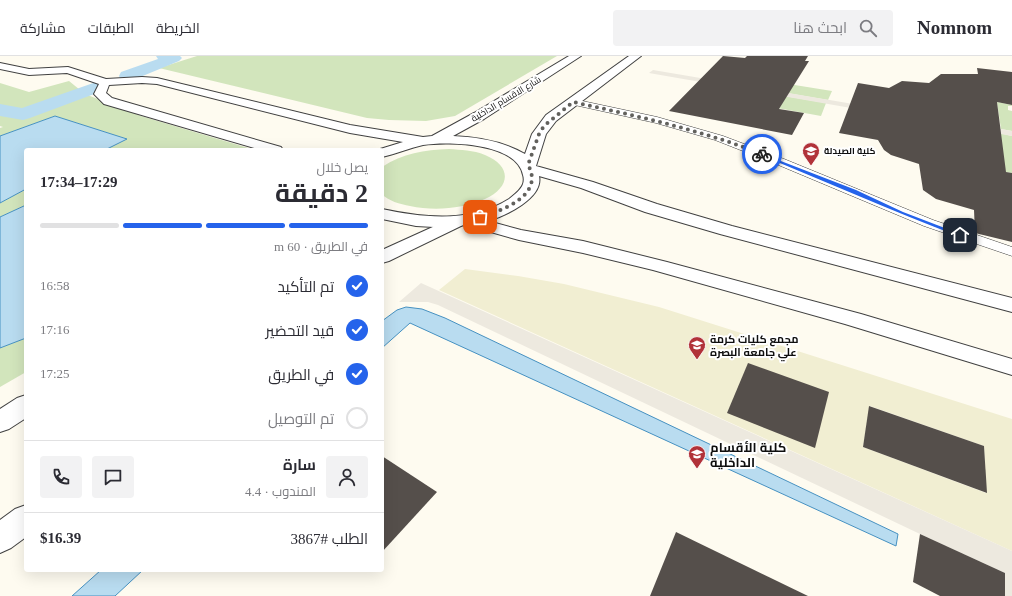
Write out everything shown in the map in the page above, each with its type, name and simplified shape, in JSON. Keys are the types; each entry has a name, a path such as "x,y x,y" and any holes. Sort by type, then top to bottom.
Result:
{"street":[{"name":"شارع الاقسام الداخلية","path":"429,141 479,116 576,56"},
{"path":"384,215 404,220 430,222 462,220 493,214 513,204 527,193 533,181 530,167 539,134 544,126 573,102 636,56"},
{"path":"0,66 13,70 29,72 68,65 104,82 134,80 157,81 253,106 350,128 429,141 474,141 501,147 517,155 530,167 587,185 651,208 719,228 1012,305"},
{"path":"104,82 100,94 108,101 269,148"},
{"path":"384,152 400,146 429,141"},
{"path":"384,256 462,220 519,235 583,247 660,266 853,319 1012,367"},
{"path":"0,422 24,406"},
{"path":"0,538 24,520"}],"lane":[{"path":"573,102 640,116 700,132 739,145 854,191 902,213 1012,252"}],"shaded area":[{"path":"653,70 1012,131 1012,136 649,73"},
{"path":"465,269 564,284 659,307 1012,419 1012,551 439,290","holes":["870,406 984,446 986,493 863,447"]},
{"path":"421,283 1012,551 1012,596 1005,596 1005,573 438,305 428,302 399,302"}],"green space":[{"path":"197,56 557,56 455,116 426,121 367,118 159,68"},
{"path":"751,78 832,91 828,100 745,86"},
{"path":"69,81 85,94 141,116 248,148 109,148 127,139 55,116 0,136 0,128 3,127 0,126 0,83 29,92"},
{"path":"742,89 826,103 821,116 733,100"},
{"path":"997,102 1012,105 1008,106 1008,110 1012,111 1012,131 1001,129"},
{"path":"999,133 1012,136 1012,173 1006,172"},
{"path":"431,150 467,150 485,155 500,165 504,171 504,183 500,189 485,199 467,205 448,208 419,208 402,204 384,195 384,166 406,155"},
{"path":"24,190 24,206 0,217 0,203"},
{"path":"24,339 24,373 0,387 0,348"}],"water":[{"path":"55,116 127,139 109,148 24,148 24,190 0,203 0,136"},
{"path":"24,206 24,339 0,348 0,217"},
{"path":"406,307 422,309 445,318 898,534 896,546 410,323 384,346 384,320 397,310"},
{"path":"99,572 141,572 115,596 72,596"}],"building":[{"path":"723,56 745,58 747,56 808,56 805,61 809,61 779,109 804,113 792,135 669,111"},
{"path":"977,68 1012,72 1012,105 997,102 1006,172 1012,173 1012,242 975,233 974,210 936,199 923,190 919,164 891,155 884,150 878,140 839,133 858,83 889,88 902,81 929,83 941,74 978,74"},
{"path":"748,363 829,392 815,448 727,413"},
{"path":"869,406 984,446 987,493 863,447"},
{"path":"384,457 437,492 384,550"},
{"path":"676,532 808,596 650,596"},
{"path":"920,534 1005,573 1005,596 940,596 913,582"}],"waterway":[{"path":"127,76 174,58 164,56"},
{"path":"0,110 23,114 99,86"}],"way so far":[{"path":"480,217 493,214 513,204 527,193 533,181 531,169 528,165 539,134 551,118 573,102 640,116 700,132 762,154"}],"place":[{"name":"كلية الصيدلة","path":"811,166"},
{"name":"مجمع كليات كرمة علي جامعة البصرة","path":"697,360"},
{"name":"كلية الأقسام الداخلية","path":"697,469"}],"route":[{"path":"762,154 854,191 902,213 960,235"}]}
